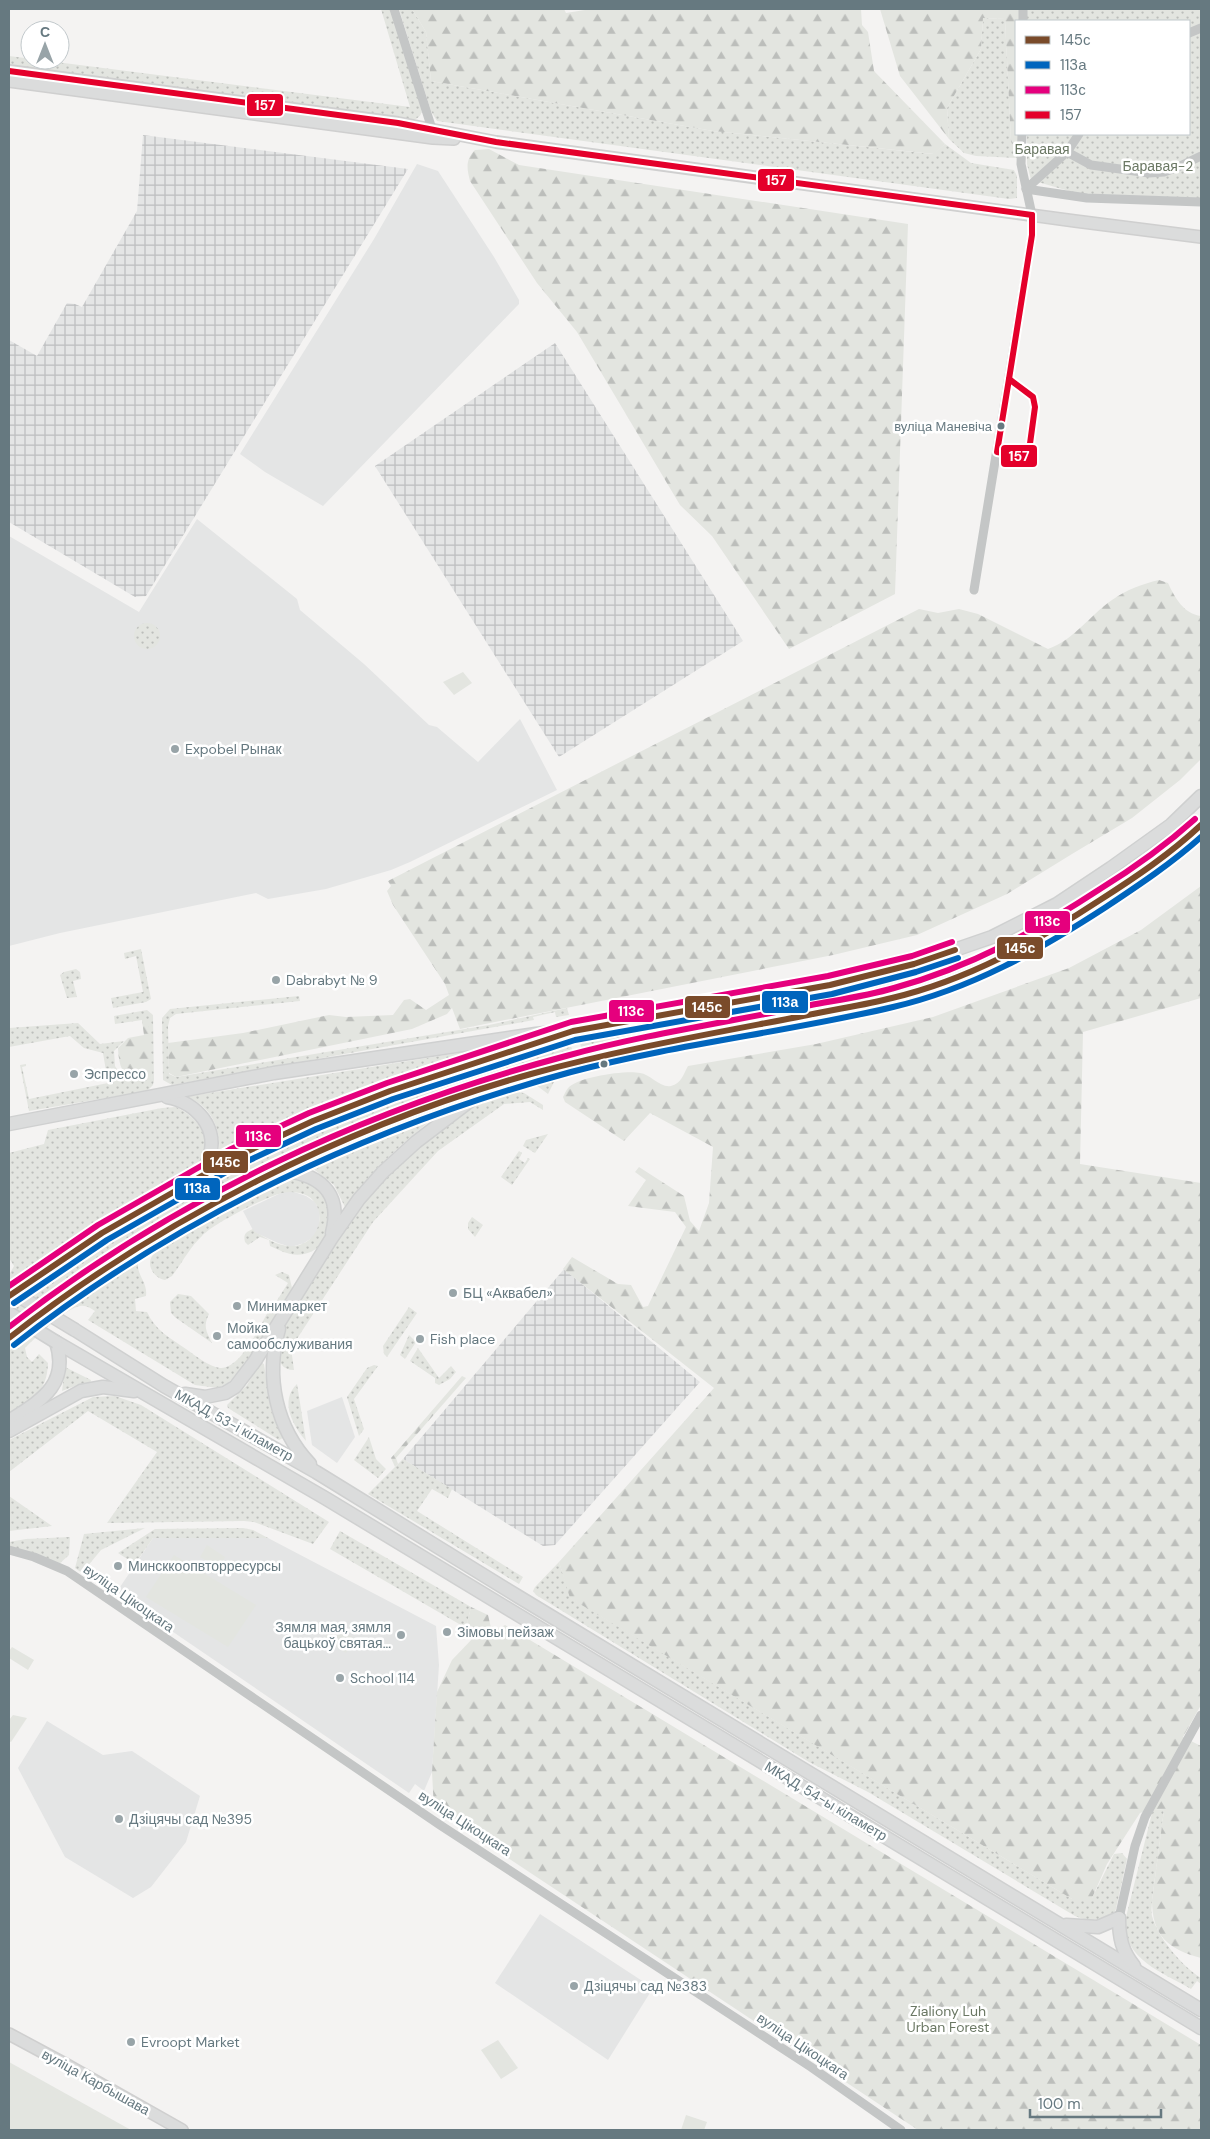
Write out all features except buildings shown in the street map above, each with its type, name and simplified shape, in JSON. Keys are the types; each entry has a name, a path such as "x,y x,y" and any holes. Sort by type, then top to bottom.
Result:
{"highway":[{"path":"9,1124 274,1073 573,1030 830,985 914,964 992,937 1057,904 1171,825 1201,796"},
{"path":"9,1338 37,1314 94,1275 162,1233 278,1170 343,1140 408,1114 492,1086 580,1061 894,998 942,982 982,967 1040,938 1146,870 1200,827"},
{"path":"9,1296 102,1233 233,1158 313,1121 390,1091 573,1030"},
{"path":"164,1386 185,1394 205,1397 235,1387 255,1361 331,1239 359,1199 383,1172 439,1124 478,1094 492,1086"},
{"path":"159,1096 189,1104 205,1121 210,1130 211,1140 208,1161 197,1178"},
{"path":"278,1170 309,1176 324,1186 330,1194 336,1214 331,1239"},
{"name":"МКАД, 53-і кіламетр","path":"9,1290 164,1386 316,1472 459,1560"},
{"name":"МКАД, 53-і кіламетр","path":"9,1313 450,1573"},
{"path":"283,1315 273,1357 272,1382 281,1418 287,1432 316,1472"},
{"path":"9,1421 38,1403 55,1384 59,1359 56,1342"},
{"path":"9,1431 81,1391 103,1387 141,1392"},
{"name":"МКАД, 54-ы кіламетр","path":"459,1560 1201,2010"},
{"name":"МКАД, 54-ы кіламетр","path":"450,1573 1201,2028"},
{"path":"1061,1924 1079,1928 1098,1928 1119,1918 1119,1934 1122,1947 1126,1956 1141,1973"}],"main road":[{"path":"9,71 433,134"},
{"path":"9,82 496,142 1032,216 1201,237"},
{"name":"вуліца Карбышава","path":"9,2034 182,2130"}],"street":[{"path":"394,9 433,134"},
{"path":"974,590 1032,235 1032,216 1021,164 1022,135"},
{"path":"1026,189 1067,152 1078,135"},
{"path":"1067,152 1091,165 1149,173 1178,167 1201,156"},
{"path":"1026,189 1087,198 1201,202"},
{"name":"вуліца Цікоцкага","path":"9,1550 34,1557 67,1572 440,1825 521,1876 811,2067 901,2130"},
{"path":"1119,1918 1135,1846 1145,1817 1201,1715"}],"shaded area":[{"path":"143,135 408,169 146,596 135,597 9,522 9,340 37,356 67,303 82,307 137,211"},
{"path":"417,164 438,171 494,257 519,300 519,304 323,506 265,472 240,454 374,239"},
{"path":"555,343 743,641 559,757 375,466"},
{"path":"197,519 297,599 300,610 364,664 429,725 437,727 478,762 520,719 557,790 410,862 391,870 326,889 268,899 256,893 60,933 9,946 9,536 139,612"},
{"path":"283,1192 294,1192 306,1196 315,1202 320,1212 319,1225 315,1236 304,1243 291,1247 254,1232 243,1211"},
{"path":"564,1269 700,1382 555,1545 543,1546 403,1459"},
{"path":"342,1397 355,1437 337,1463 312,1445 307,1411"},
{"name":"School 114","path":"153,1538 268,1538 436,1626 439,1665 432,1772 424,1791 415,1784 409,1793 116,1593"},
{"name":"Дзіцячы сад №395","path":"47,1721 103,1755 132,1751 200,1796 186,1842 151,1887 133,1898 65,1857 18,1768"},
{"name":"Дзіцячы сад №383","path":"540,1914 653,1988 608,2060 495,1983"}],"green space":[{"path":"381,9 390,9 422,107 420,115 413,120 39,70 70,70 70,64 410,107"},
{"path":"399,9 412,9 426,32 431,81 713,131 933,154 945,144 971,163 1014,170 1017,176 1017,198 1009,199 437,121 431,111"},
{"path":"412,9 564,9 566,13 591,9 861,9 862,25 868,32 874,71 945,144 934,154 713,131 431,81 426,32"},
{"path":"880,9 1023,9 1024,20 1015,20 1015,135 1019,135 1018,143 1011,142 1005,19 983,18 981,49 947,108 949,139 900,76"},
{"name":"Баравая-2","path":"1025,9 1201,9 1201,200 1086,196 1031,180 1027,164 1027,135 1190,135 1190,20 1025,20"},
{"path":"983,18 1005,19 1011,142 1018,143 1017,158 976,156 964,153 949,139 947,108 981,49"},
{"path":"9,56 20,57 20,67 9,66"},
{"path":"489,149 519,165 908,224 895,594 789,649 712,536 680,505 577,332 537,283 470,181 468,161 470,157 475,150"},
{"path":"1159,580 1168,583 1177,600 1185,609 1201,616 1201,759 1180,780 1132,818 1007,894 917,935 833,955 460,1029 452,1008 447,1014 412,1029 176,1077 169,1073 168,1043 243,1033 329,1015 346,1017 393,1015 404,1000 410,999 426,1010 449,995 445,984 393,905 387,891 391,886 388,881 919,609 938,613 959,609 978,614 1048,649 1058,645 1074,633 1117,596 1146,583"},
{"path":"147,623 156,627 160,636 156,645 147,649 138,645 134,636 138,627"},
{"path":"463,672 472,683 454,695 443,682"},
{"path":"1201,886 1201,998 1083,1032 1080,1164 1201,1183 1201,1705 1183,1737 1201,1746 1201,1958 1171,1945 1164,1939 1155,1923 1152,1900 1164,1810 1153,1809 1140,1813 1107,1864 1092,1898 1083,1901 1072,1899 570,1598 559,1562 714,1388 563,1269 572,1257 618,1284 631,1285 643,1307 648,1306 686,1227 675,1212 628,1206 646,1180 635,1172 639,1167 684,1196 690,1221 699,1231 709,1203 713,1147 650,1113 624,1141 565,1102 563,1097 566,1090 575,1083 592,1077 633,1072 644,1074 663,1085 671,1086 680,1081 688,1066 816,1044 933,1017 1069,968 1141,930"},
{"path":"141,949 151,999 146,1002 113,1008 111,998 143,992 136,956 125,959 124,953"},
{"path":"76,969 80,972 81,979 73,981 77,997 67,998 60,975"},
{"path":"921,971 926,980 819,1008 583,1053 580,1043 832,995"},
{"path":"299,996 300,1001 176,1014 170,1018 168,1026 169,1074 176,1077 489,1025 567,1008 569,1015 556,1017 555,1012 533,1017 534,1020 172,1085 163,1080 162,1018 170,1009"},
{"path":"147,1010 153,1015 154,1080 153,1085 147,1091 29,1111 20,1065 26,1064 26,1066 22,1067 29,1099 108,1083 103,1053 84,1048 70,1036 9,1047 9,1028 78,1023 100,1044 124,1041 114,1051 115,1066 122,1078 152,1080 142,1020 115,1024 114,1016"},
{"path":"142,1020 147,1022 150,1030 152,1080 143,1081 130,1078 122,1070 118,1048 128,1038 144,1035"},
{"path":"571,1046 574,1055 478,1082 406,1106 343,1131 223,1187 108,1253 64,1283 9,1325 9,1310 58,1275 159,1211 266,1154 376,1106 433,1085 484,1069"},
{"path":"489,1048 346,1098 280,1127 217,1159 219,1140 214,1121 202,1106 194,1100 185,1097"},
{"path":"556,1078 548,1094 536,1085"},
{"path":"508,1091 524,1093 543,1105 543,1110 530,1102 504,1104 438,1151 373,1222 291,1348 294,1370 287,1369 282,1365 278,1353 284,1326 352,1217 390,1170 458,1116 482,1101"},
{"path":"176,1107 193,1119 203,1134 204,1151 201,1161 194,1170 94,1227 9,1287 9,1275 14,1266 9,1258 9,1153 44,1144 48,1130"},
{"path":"439,1114 388,1157 345,1207 334,1185 311,1167 349,1148"},
{"path":"548,1134 535,1153 523,1146 526,1140"},
{"path":"519,1151 522,1153 519,1159 525,1163 528,1158 530,1159 512,1185 501,1177"},
{"path":"296,1178 319,1192 327,1203 330,1221 328,1230 320,1245 313,1251 300,1255 287,1253 270,1246 269,1240 260,1237 248,1245 245,1242 244,1237 253,1229 271,1241 285,1246 299,1245 314,1235 320,1219 319,1210 315,1203 308,1196 295,1192 285,1192 252,1205 208,1231 194,1245 172,1276 165,1280 154,1274 150,1263 156,1251 191,1230 225,1206 263,1188 287,1179"},
{"path":"472,1217 483,1225 475,1237 468,1229 468,1223"},
{"path":"139,1258 138,1269 145,1286 146,1296 135,1299 136,1311 147,1312 154,1324 169,1337 202,1360 220,1368 236,1361 244,1352 274,1301 276,1302 288,1283 275,1275 282,1272 289,1275 292,1288 243,1368 228,1383 218,1388 195,1385 88,1320 95,1311 84,1306 74,1308 51,1324 25,1348 27,1357 32,1362 39,1354 48,1363 45,1382 31,1400 9,1416 9,1351 60,1306"},
{"path":"178,1294 191,1296 209,1314 206,1328 212,1343 171,1313 170,1302"},
{"path":"409,1307 417,1313 387,1357 384,1354 383,1346"},
{"path":"409,1335 416,1342 405,1359 400,1355"},
{"path":"418,1348 439,1378 451,1366 456,1372 450,1379 439,1385 435,1383 435,1378 410,1361"},
{"path":"260,1363 264,1364 271,1410 283,1438 279,1440 228,1408 227,1405 247,1385"},
{"path":"374,1365 378,1366 354,1399 364,1429 359,1436 347,1397 367,1368"},
{"path":"65,1367 91,1380 90,1384 75,1386 62,1391"},
{"path":"462,1376 466,1378 396,1458 398,1464 395,1467 391,1458"},
{"path":"297,1384 306,1441 290,1413 289,1398"},
{"path":"115,1396 141,1405 329,1522 313,1544 254,1522 107,1523 157,1452 88,1411 9,1472 9,1440 93,1397"},
{"path":"369,1437 376,1459 386,1469 378,1478 354,1460"},
{"path":"403,1459 452,1489 448,1498 432,1489 417,1511 523,1577 519,1584 368,1494"},
{"path":"9,1496 52,1526 9,1531"},
{"path":"145,1528 101,1550 82,1573 75,1568 84,1534"},
{"path":"243,1528 253,1530 268,1538 153,1538 135,1564 118,1553 155,1529"},
{"path":"340,1531 471,1607 466,1628 330,1549"},
{"path":"70,1537 69,1555 58,1565 9,1547 9,1542 26,1539"},
{"path":"207,1545 225,1557 219,1568 200,1557"},
{"path":"174,1555 256,1605 228,1647 146,1597"},
{"path":"559,1562 571,1598 1072,1899 1092,1898 1114,1854 1122,1853 1127,1859 1115,1913 1095,1920 1075,1916 868,1792 809,1762 536,1595 533,1591 535,1587"},
{"name":"Zialiony Luh Urban Forest","path":"471,1607 488,1615 492,1632 505,1625 1201,2045 1201,2130 918,2130 434,1809 432,1772 437,1692 452,1660 474,1637 466,1628"},
{"path":"333,1624 355,1639 346,1653 324,1639"},
{"path":"12,1647 34,1660 28,1670 9,1658 9,1651"},
{"path":"13,1715 27,1718 11,1742 9,1741 9,1720"},
{"path":"1153,1809 1164,1810 1152,1900 1152,1916 1155,1925 1172,1951 1201,1978 1201,1984 1197,1981 1191,1989 1147,1963 1131,1946 1126,1934 1125,1921"},
{"path":"498,2040 518,2068 501,2079 481,2050"},
{"path":"9,2062 131,2130 9,2130"},
{"path":"686,2115 707,2122 704,2130 681,2130"}],"transit line":[{"name":"157","path":"9,71 398,123 496,142 1032,215"},
{"name":"157","path":"1009,379 1032,235 1032,215"},
{"name":"157","path":"1009,379 1033,397 1035,407 1029,451 1026,455 1020,456 997,452 1009,379"},
{"name":"113с","path":"9,1327 72,1281 137,1238 204,1199 274,1163 345,1131 491,1078 596,1048 873,993 949,970 1001,947 1051,920 1125,873 1173,838 1195,819"},
{"name":"145с","path":"9,1338 67,1295 128,1254 192,1216 257,1181 325,1149 393,1120 462,1095 531,1074 634,1049 882,1000 948,981 1026,945 1076,916 1152,865 1201,825"},
{"name":"113а","path":"14,1345 77,1298 142,1256 210,1216 279,1180 350,1148 423,1119 496,1094 571,1072 651,1054 853,1016 893,1007 950,990 1030,953 1081,923 1155,874 1201,837"},
{"name":"113с","path":"9,1286 98,1225 229,1150 309,1113 387,1083 571,1022 828,976 912,956 952,942"},
{"name":"145с","path":"9,1296 102,1233 233,1158 313,1121 390,1091 573,1031 830,985 914,964 955,950"},
{"name":"113а","path":"14,1303 107,1240 237,1166 316,1129 393,1099 575,1040 832,994 916,972 958,958"}],"place":[{"name":"вуліца Маневіча","path":"1001,426"},
{"name":"Expobel Рынак","path":"175,749"},
{"name":"Dabrabyt № 9","path":"276,980"},
{"name":"Эспрессо","path":"74,1074"},
{"name":"БЦ «Аквабел»","path":"453,1293"},
{"name":"Минимаркет","path":"237,1306"},
{"name":"Мойка самообслуживания","path":"217,1336"},
{"name":"Fish place","path":"420,1339"},
{"name":"Минсккоопвторресурсы","path":"118,1566"},
{"name":"Зімовы пейзаж","path":"447,1632"},
{"name":"Зямля мая, зямля бацькоў святая...","path":"401,1635"},
{"name":"School 114","path":"340,1678"},
{"name":"Дзіцячы сад №395","path":"119,1819"},
{"name":"Дзіцячы сад №383","path":"574,1986"},
{"name":"Evroopt Market","path":"131,2042"}],"park label":[{"name":"Баравая","path":"1042,149"}]}
